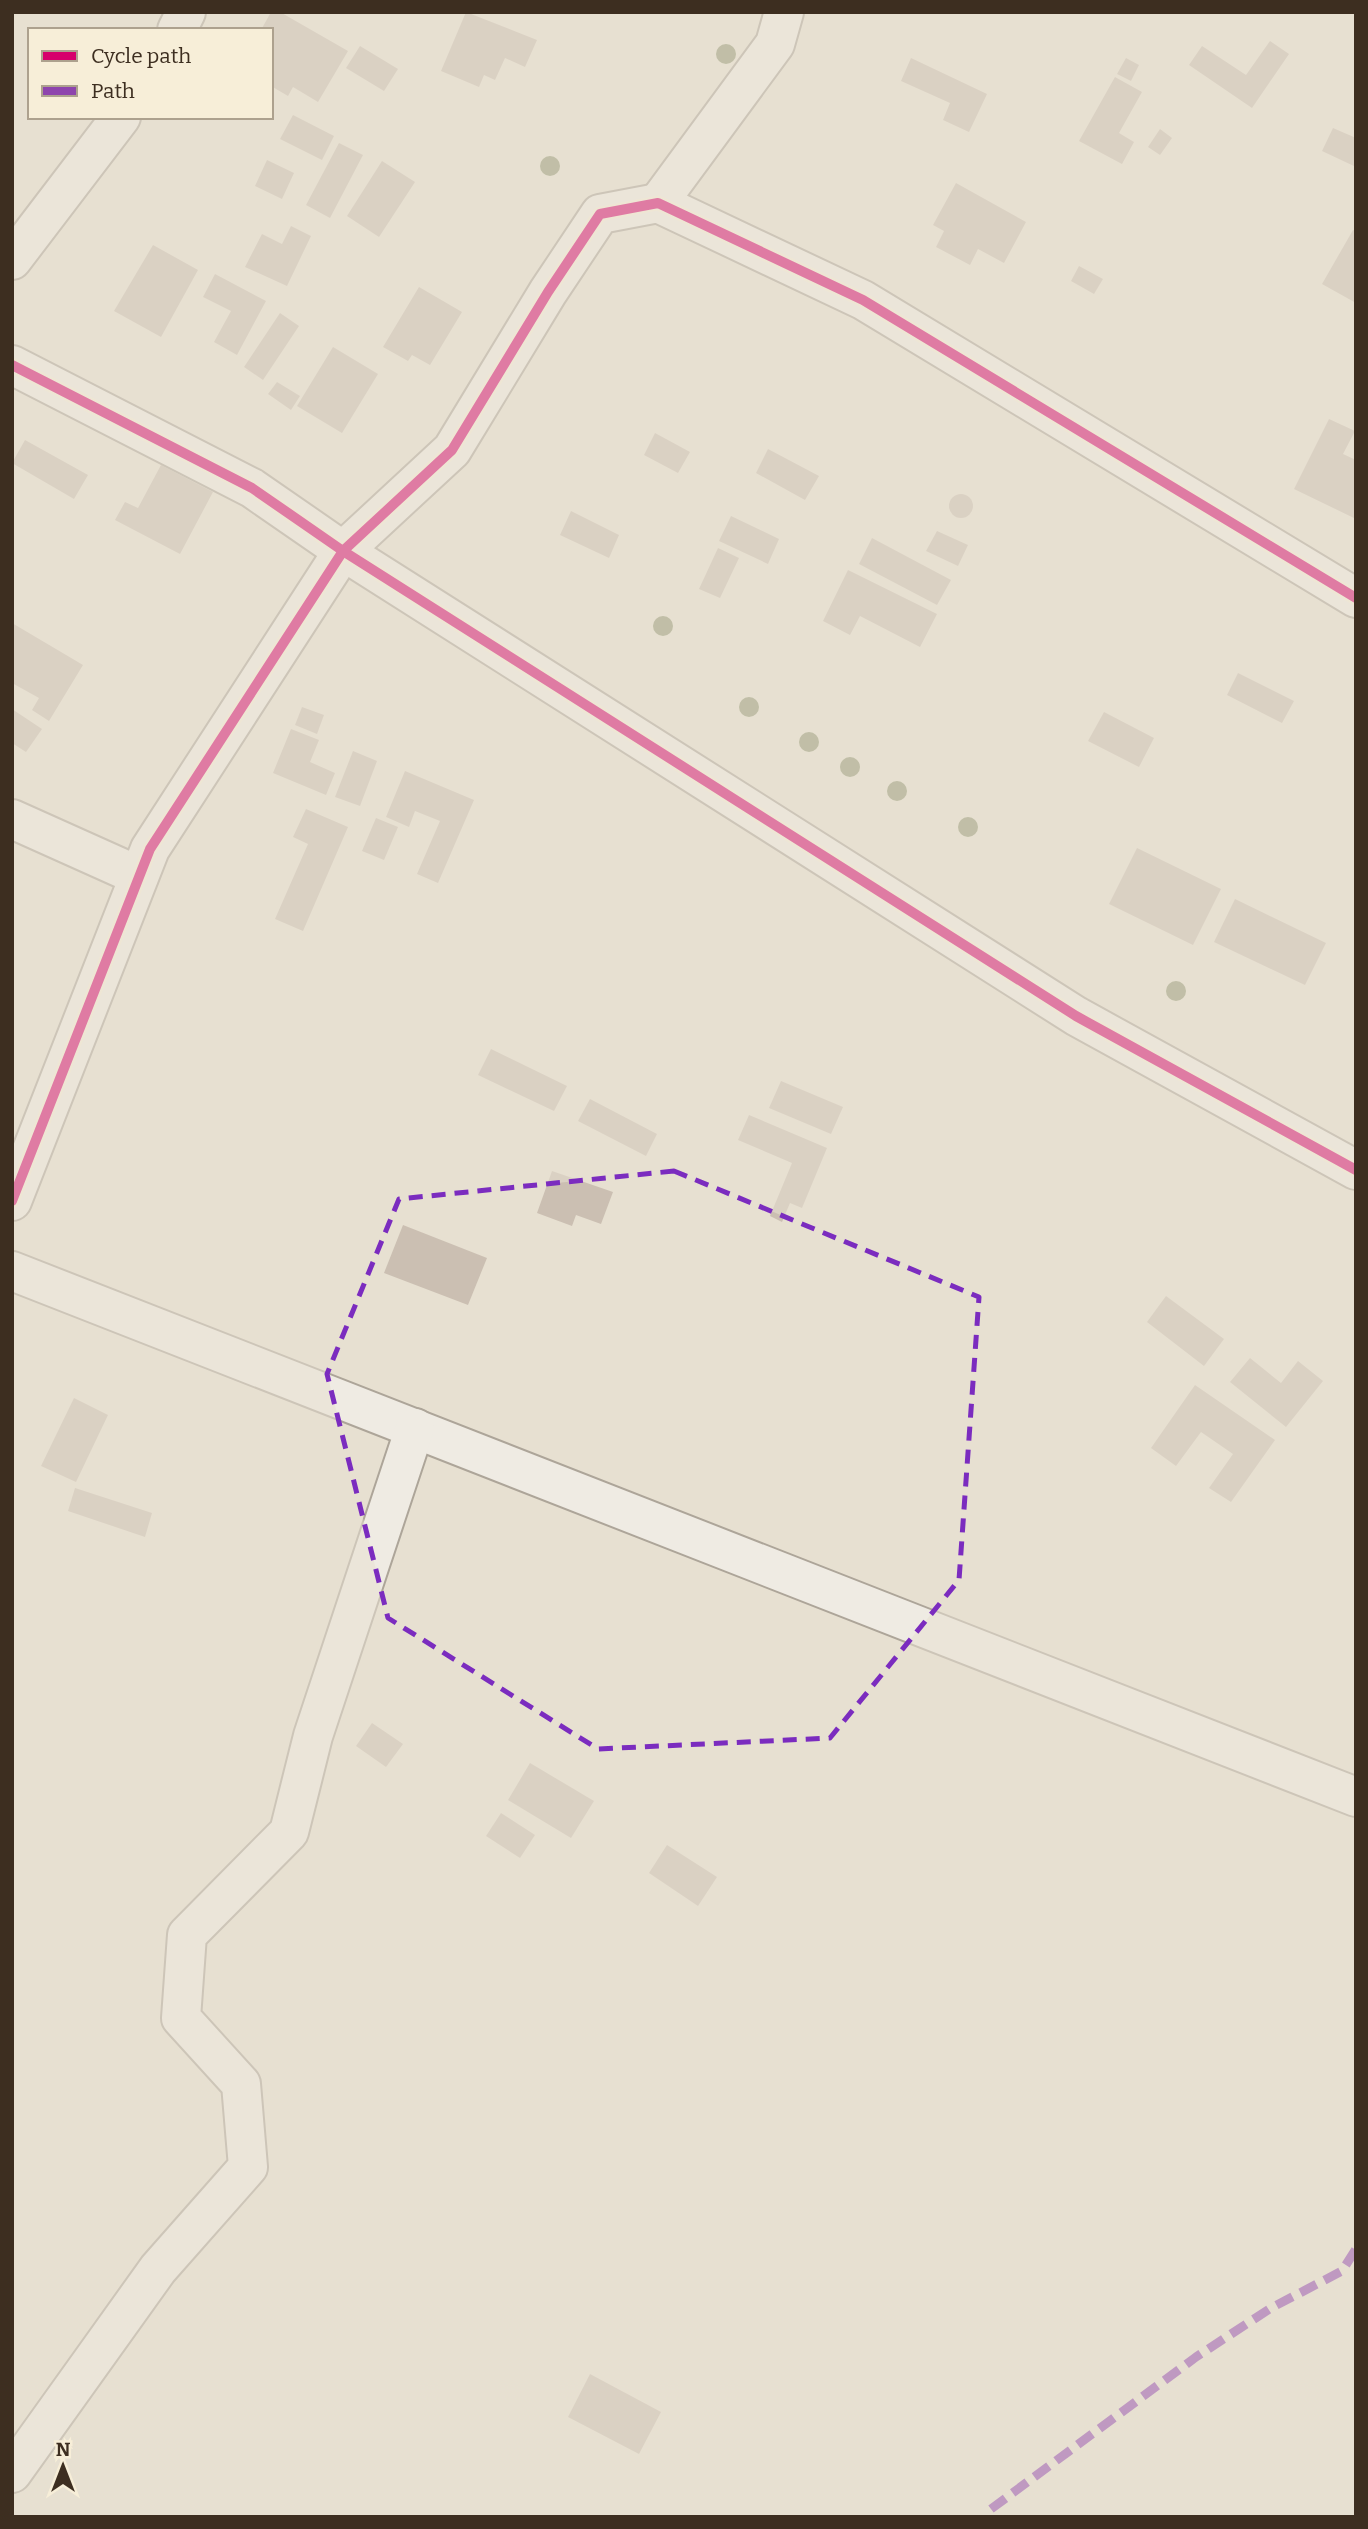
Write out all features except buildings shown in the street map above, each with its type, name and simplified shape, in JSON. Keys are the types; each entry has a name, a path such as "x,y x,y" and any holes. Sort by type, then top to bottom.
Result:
{"street":[{"path":"178,28 186,12"},
{"path":"658,203 775,44 784,12"},
{"path":"12,260 119,119"},
{"path":"12,1200 150,849 343,551 452,450 548,292 600,214 658,203 863,300 1356,598"},
{"path":"12,365 252,488 343,551 1076,1016 1356,1170"},
{"path":"12,819 139,876"},
{"path":"12,1271 1356,1797"},
{"path":"12,2473 158,2269 248,2167 240,2084 181,2018 187,1935 289,1832 313,1736 415,1428"}],"highlighted area":[{"path":"674,1171 979,1297 959,1580 830,1738 598,1749 388,1618 327,1374 399,1199"}],"marked path":[{"path":"991,2509 1196,2357 1271,2308 1342,2271 1356,2249"}],"cycle path":[{"path":"12,1201 150,849 343,551 452,450 548,292 600,214 658,203 863,300 1356,598"},
{"path":"12,365 252,488 343,551 1076,1016 1356,1170"}]}
